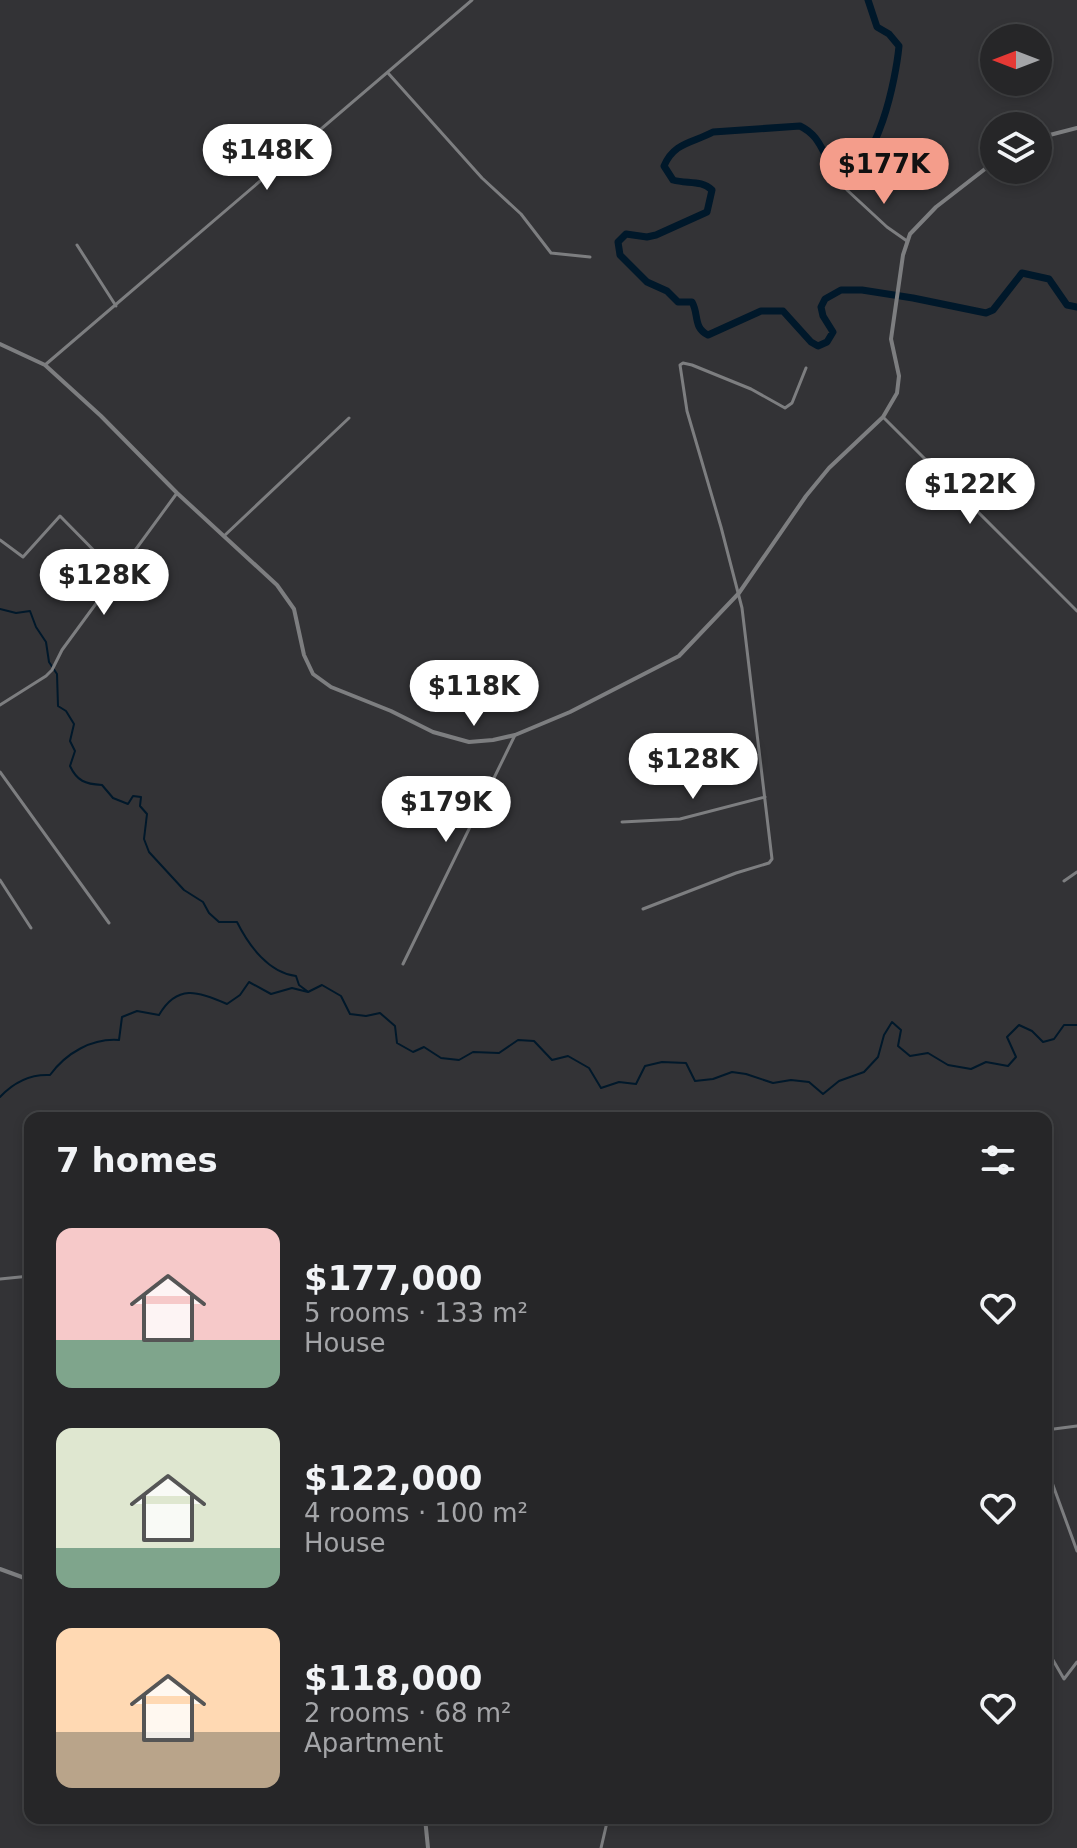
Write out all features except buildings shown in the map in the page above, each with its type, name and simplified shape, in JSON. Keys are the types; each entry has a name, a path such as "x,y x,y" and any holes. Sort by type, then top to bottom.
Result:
{"street":[{"path":"45,365 472,0"},
{"path":"388,73 482,178 521,214 551,253 590,257"},
{"path":"1052,134 1077,128"},
{"path":"0,344 45,365 286,595 299,620 307,665 313,674 331,687 433,732 461,741 480,742 515,735 570,712 679,656 739,593 811,489 883,417 899,387 891,343 907,241 925,217 980,173"},
{"path":"847,190 907,241"},
{"path":"77,245 116,306"},
{"path":"643,909 772,861 739,593 687,411 680,365 692,365 751,389 785,408 792,403 806,368"},
{"path":"883,417 1077,611"},
{"path":"224,536 349,418"},
{"path":"0,705 36,685 51,671 62,650 177,493"},
{"path":"0,540 23,557 60,516 118,575"},
{"path":"403,964 515,735"},
{"path":"0,772 109,923"},
{"path":"622,822 680,819 765,797"},
{"path":"1064,881 1077,872"},
{"path":"0,880 31,928"},
{"path":"0,1279 24,1277"},
{"path":"1052,1429 1077,1426"},
{"path":"1052,1482 1077,1551"},
{"path":"0,1569 24,1578"},
{"path":"1052,1658 1064,1679 1077,1662"},
{"path":"426,1824 428,1848"},
{"path":"601,1848 607,1824"}],"waterway":[{"path":"868,0 877,27 889,34 899,46 883,120 866,157 855,170 842,176 814,137 800,126 713,132 673,152 664,166 673,180 699,183 712,190 707,212 656,235 626,234 618,242 620,255 647,282 667,291 678,302 692,302 698,325 708,335 761,311 783,311 818,346 827,342 833,332 821,307 825,299 841,290 913,298 986,313 993,310 1022,273 1049,279 1067,305 1077,307"},
{"path":"0,609 16,613 30,611 46,642 49,662 57,674 58,706 66,711 74,724 70,741 75,751 70,766 76,775 86,783 102,785 113,798 128,804 133,796 141,797 140,806 147,814 144,839 149,852 184,890 203,902 219,922 237,922 261,957 277,970 296,976 299,985 307,991"},
{"path":"0,1097 22,1080 50,1075 80,1048 119,1040 122,1017 137,1011 159,1015 173,998 189,993 227,1004 240,995 249,982 271,994 292,988 308,992 322,985 341,996 350,1014 366,1016 380,1013 395,1026 397,1043 413,1052 424,1047 441,1058 459,1060 473,1052 499,1053 518,1040 534,1041 552,1060 568,1056 589,1068 601,1088 619,1082 636,1084 645,1066 662,1062 686,1063 695,1081 732,1072 773,1083 791,1080 809,1082 823,1094 839,1081 864,1072 878,1057 884,1035 892,1022 901,1030 898,1046 910,1056 928,1053 948,1065 971,1069 986,1062 1008,1066 1016,1057 1007,1037 1019,1025 1032,1031 1043,1042 1054,1039 1064,1025 1077,1025"}]}
